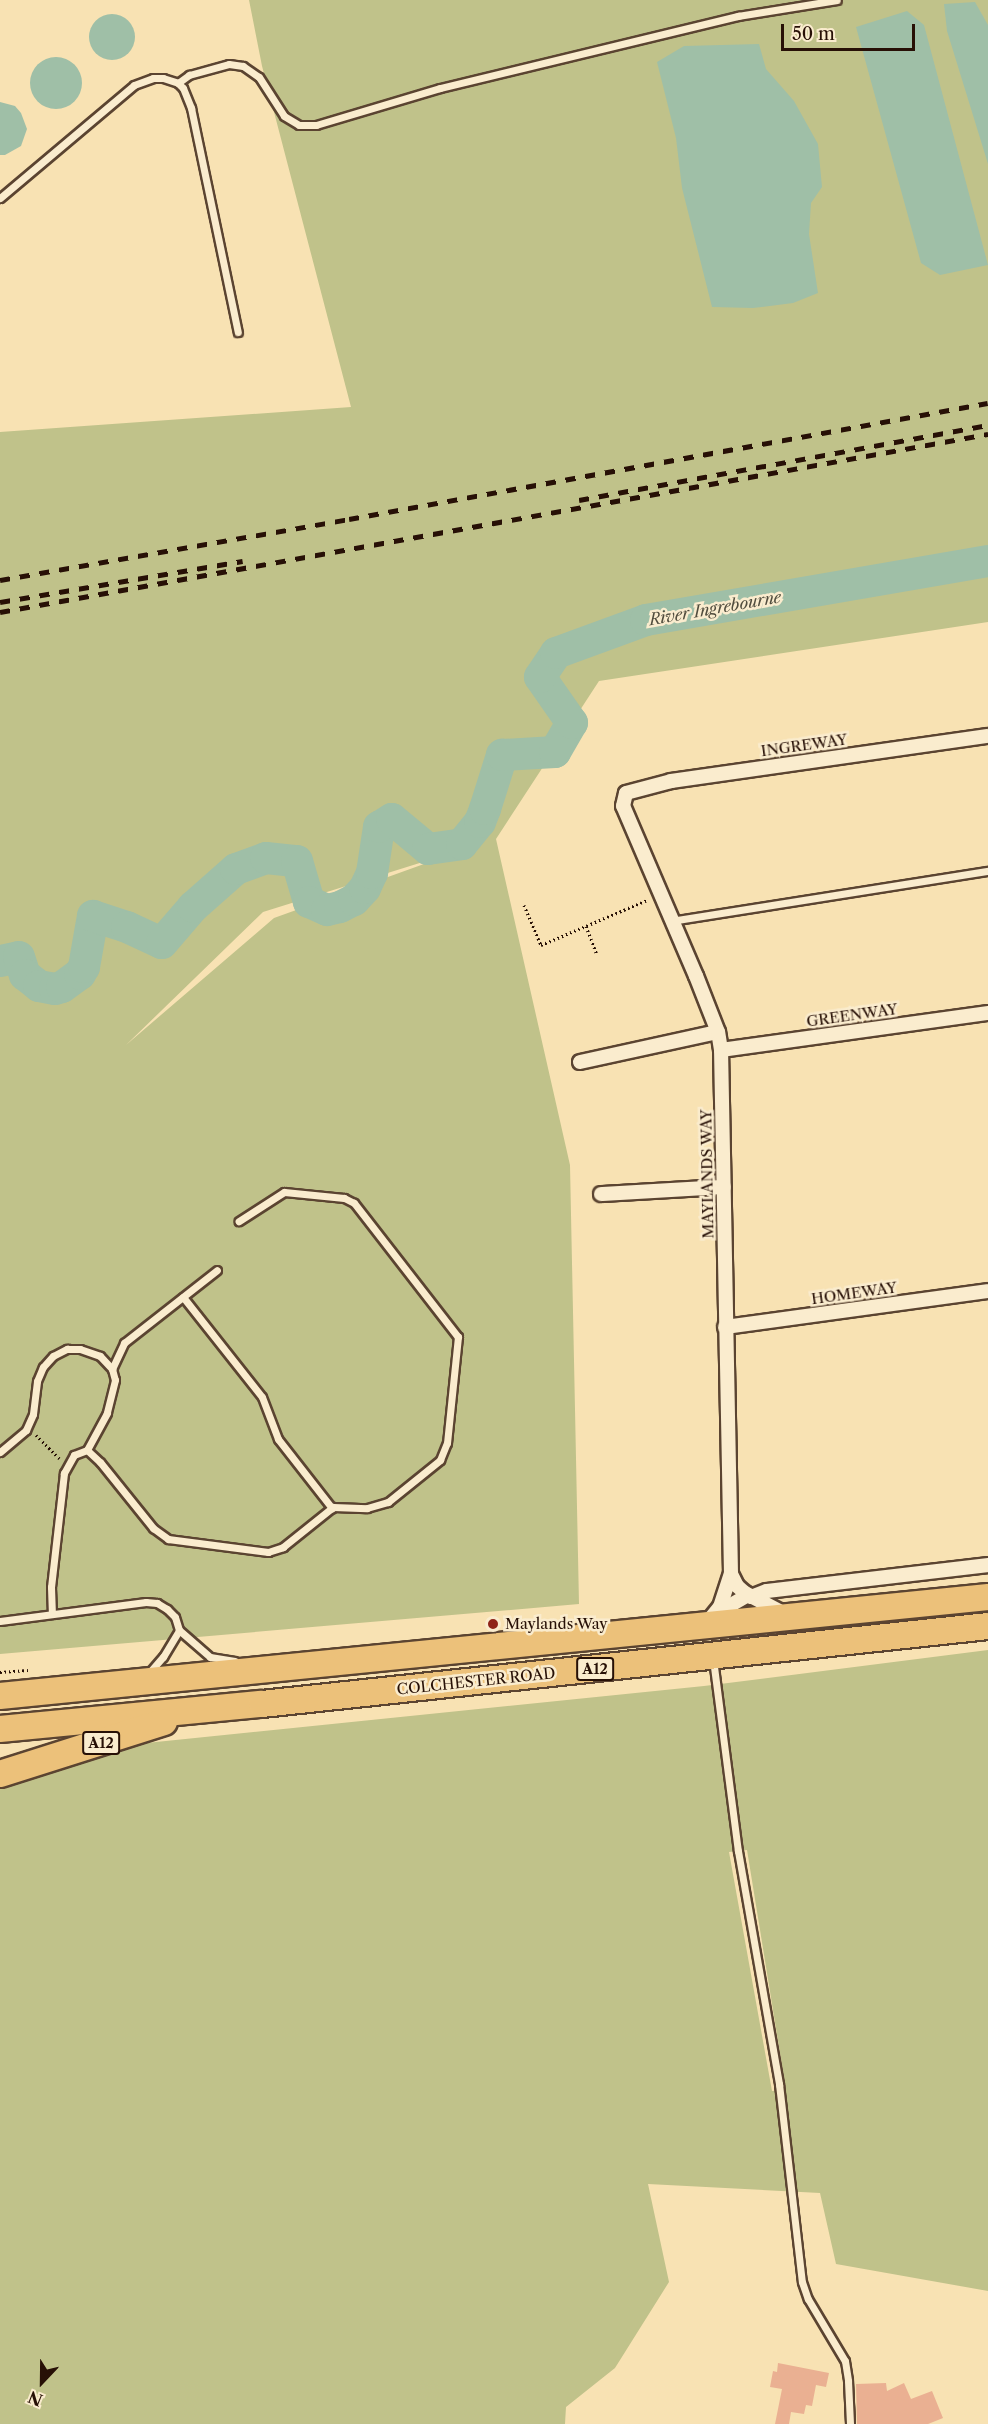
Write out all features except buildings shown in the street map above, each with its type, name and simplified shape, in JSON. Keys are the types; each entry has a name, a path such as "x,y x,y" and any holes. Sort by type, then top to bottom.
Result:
{"highway":[{"name":"COLCHESTER ROAD","path":"0,1696 360,1660 709,1621 795,1618 988,1597"},
{"name":"COLCHESTER ROAD","path":"0,1729 988,1626"},
{"name":"A12","path":"0,1774 129,1735 201,1708"}],"street":[{"name":"INGREWAY","path":"626,793 671,781 988,736"},
{"name":"MAYLANDS WAY","path":"626,793 623,806 718,1032 721,1050 730,1574 723,1601 709,1621"},
{"name":"GREENWAY","path":"721,1050 988,1013"},
{"path":"580,1062 718,1032"},
{"path":"601,1194 724,1187"},
{"name":"HOMEWAY","path":"724,1327 988,1291"},
{"name":"COLCHESTER ROAD","path":"709,1621 750,1596 767,1591 988,1565"},
{"path":"730,1574 736,1586 750,1596 795,1618"}],"lane":[{"path":"178,83 189,75 229,64 243,66 259,77 284,116 299,125 316,125 440,88 738,16 837,0"},
{"path":"0,198 134,85 153,78 163,78 178,83 183,88 190,108 238,332"},
{"path":"671,921 988,871"},
{"path":"87,1450 100,1462 160,1534 176,1541 276,1550 332,1508 342,1505 377,1507 388,1502 440,1460 447,1443 458,1337 350,1200 284,1192 239,1221"},
{"path":"111,1369 124,1343 217,1270"},
{"path":"183,1297 262,1397 278,1439 332,1508"},
{"path":"0,1452 26,1430 33,1414 37,1381 43,1367 53,1356 67,1349 80,1349 100,1356 111,1369 115,1380 113,1394 104,1419 87,1450 74,1455 67,1466 51,1587 52,1614"},
{"path":"0,1621 146,1602 168,1609 175,1617 179,1630 210,1657 242,1660"},
{"path":"140,1683 163,1657 179,1630"},
{"path":"713,1656 718,1712 738,1851 779,2084 802,2282 808,2299 845,2361 849,2381 850,2424"},
{"path":"293,1657 360,1660"}],"path":[{"path":"524,905 541,945 660,895"},
{"path":"586,926 597,954"},
{"path":"26,1430 39,1437 67,1466"}],"green space":[{"path":"249,0 988,0 988,622 599,681 496,839 570,1165 579,1604 0,1654 0,432 351,407 262,66","holes":["474,846 274,918 126,1045 263,912"]},
{"path":"988,1650 988,2291 836,2264 820,2193 648,2184 669,2282 615,2368 566,2407 565,2424 0,2424 0,1758 704,1686","holes":["747,1850 786,2090 772,2091 729,1852"]}],"shaded area":[{"path":"975,2 988,25 988,164 947,31 944,4"},
{"path":"907,11 924,25 988,265 940,275 921,263 856,27"},
{"path":"112,14 128,21 135,37 128,53 112,60 96,53 89,37 96,21"},
{"path":"759,44 766,69 794,101 818,144 822,187 811,203 809,234 818,293 793,303 753,308 712,307 682,188 676,138 657,62 684,46"},
{"path":"51,57 61,57 75,64 82,83 75,102 61,109 51,109 41,105 34,98 30,88 30,78 34,68 41,61"},
{"path":"0,102 15,106 21,113 27,129 21,146 5,155 0,155"}],"waterway":[{"name":"River Ingrebourne","path":"0,961 19,957 25,975 39,986 55,989 62,987 80,974 84,967 93,916 127,927 162,943 193,907 236,869 266,858 297,861 309,902 327,910 340,907 354,900 365,888 372,873 379,827 392,819 428,849 462,844 480,822 502,755 555,752 572,723 540,677 556,653 646,620 988,561"}],"railway":[{"path":"0,580 988,403"},
{"path":"579,500 988,425"},
{"path":"0,612 988,434"},
{"path":"0,602 243,561"}],"place":[{"name":"Maylands Way","path":"493,1624"}]}
